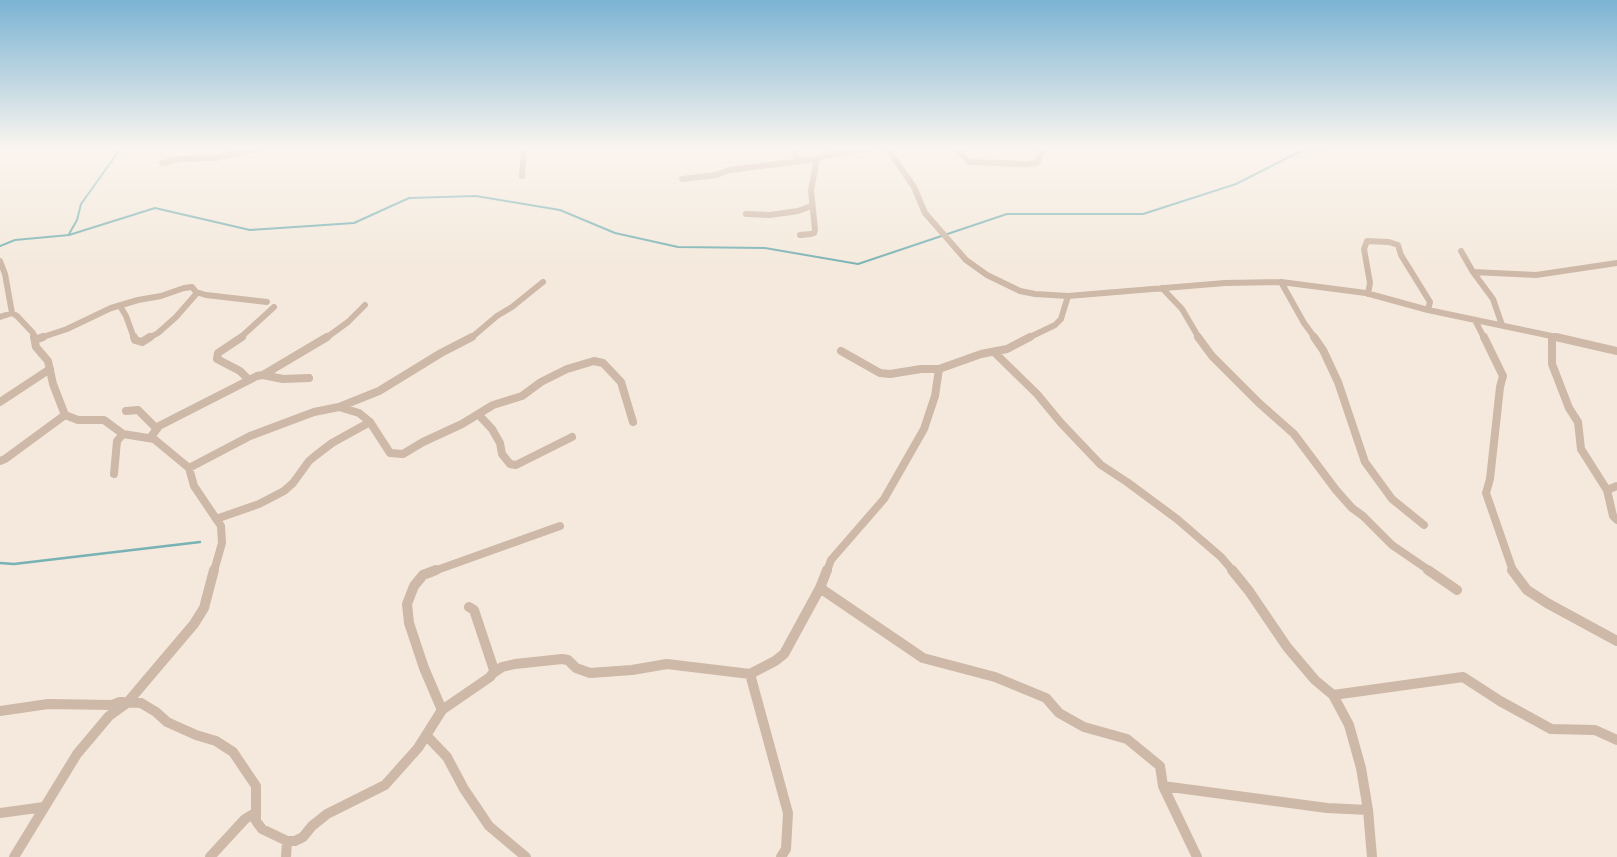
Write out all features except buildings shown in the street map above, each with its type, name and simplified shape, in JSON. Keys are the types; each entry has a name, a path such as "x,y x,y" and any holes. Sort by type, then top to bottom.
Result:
{"street":[{"path":"800,235 814,232 810,188"},
{"path":"914,188 925,213 966,260 987,275 1020,291 1035,294 1068,296 1225,283 1281,282 1322,286 1368,294 1428,310 1617,351"},
{"path":"746,214 770,215 791,212 812,206"},
{"path":"1368,294 1370,283 1364,248 1367,241 1389,242 1398,245 1401,255 1430,302 1428,310"},
{"path":"1460,252 1493,299 1502,325"},
{"path":"0,261 5,274 12,313 17,316 33,333 36,347 48,361 53,384 65,415 78,420 97,418 104,420 122,434 150,438 160,443 189,468 194,486 221,526 222,543 204,608 194,624 127,703 109,716 77,754 14,857"},
{"path":"1473,272 1536,275 1617,263"},
{"path":"189,468 250,436 314,412 339,407 379,390 441,353 470,339 497,316 512,307 543,282"},
{"path":"1281,282 1326,356 1338,382 1365,462 1392,498 1424,525"},
{"path":"35,340 120,306 138,300 161,296 184,288 192,287 197,293 206,295 267,302"},
{"path":"1162,288 1182,309 1196,334 1212,356 1259,403 1294,434 1336,490 1352,508 1363,516 1392,545 1457,590"},
{"path":"120,306 126,316 135,340 142,342 158,333 167,325 197,293"},
{"path":"841,351 880,373 890,374 921,369 939,369 982,354 1007,349 1055,324 1061,319 1068,296"},
{"path":"150,438 157,429 263,374 326,338 348,322 365,305"},
{"path":"249,380 240,371 218,359 218,353 242,337 274,307"},
{"path":"0,317 12,313"},
{"path":"1475,320 1503,376 1500,387 1490,479 1486,492 1510,566 1516,577 1527,590 1547,603 1617,640"},
{"path":"1552,337 1552,364 1569,408 1578,422 1581,449 1607,490 1613,516 1617,520"},
{"path":"994,352 1037,394 1061,423 1101,465 1127,482 1177,519 1221,557 1249,591 1287,647 1315,680 1333,694 1349,725 1361,768 1368,810 1372,857"},
{"path":"339,407 359,413 370,422 390,453 403,454 423,442 462,424 493,405 522,396 540,382 567,369 594,361 603,363 620,382 633,422"},
{"path":"0,402 50,369"},
{"path":"0,711 48,704 112,706 120,702 141,703 156,712 167,722 196,735 216,741 233,752 256,786 256,821 262,829 287,841 296,841 303,837 312,826 327,814 385,785 407,762 442,710 490,678 493,673 502,668 514,664 562,658 568,660 576,668 590,672 632,670 668,664 750,674 761,670 784,654 820,588 831,560 884,499 924,429 935,396 939,369"},
{"path":"263,374 283,379 309,378"},
{"path":"126,411 138,410 157,429"},
{"path":"478,414 492,429 500,443 502,454 510,464 516,465 572,437"},
{"path":"0,461 5,459 65,415"},
{"path":"216,519 260,504 284,491 294,483 310,461 332,443 370,422"},
{"path":"114,474 117,441 122,434"},
{"path":"1607,490 1617,486"},
{"path":"442,710 424,668 409,623 406,604 414,586 423,575 560,526"},
{"path":"820,588 923,658 995,677 1046,698 1059,713 1084,727 1127,739 1160,766 1163,786 1197,857"},
{"path":"469,607 474,610 494,670 493,673"},
{"path":"750,674 788,813 786,849 781,857"},
{"path":"1333,694 1463,677 1500,702 1550,729 1595,730 1617,740"},
{"path":"426,735 448,757 464,789 489,826 526,857"},
{"path":"1163,786 1327,808 1368,810"},
{"path":"0,813 44,807"},
{"path":"210,857 245,820 255,813"},
{"path":"286,857 287,841"}],"waterway":[{"path":"69,234 77,220 81,204 92,188"},
{"path":"0,246 15,240 69,235 155,208 250,230 354,223 409,198 476,196 560,210 615,233 678,247 765,248 858,264 1007,214 1143,214 1224,188"},
{"path":"0,563 14,564 200,542"}]}
